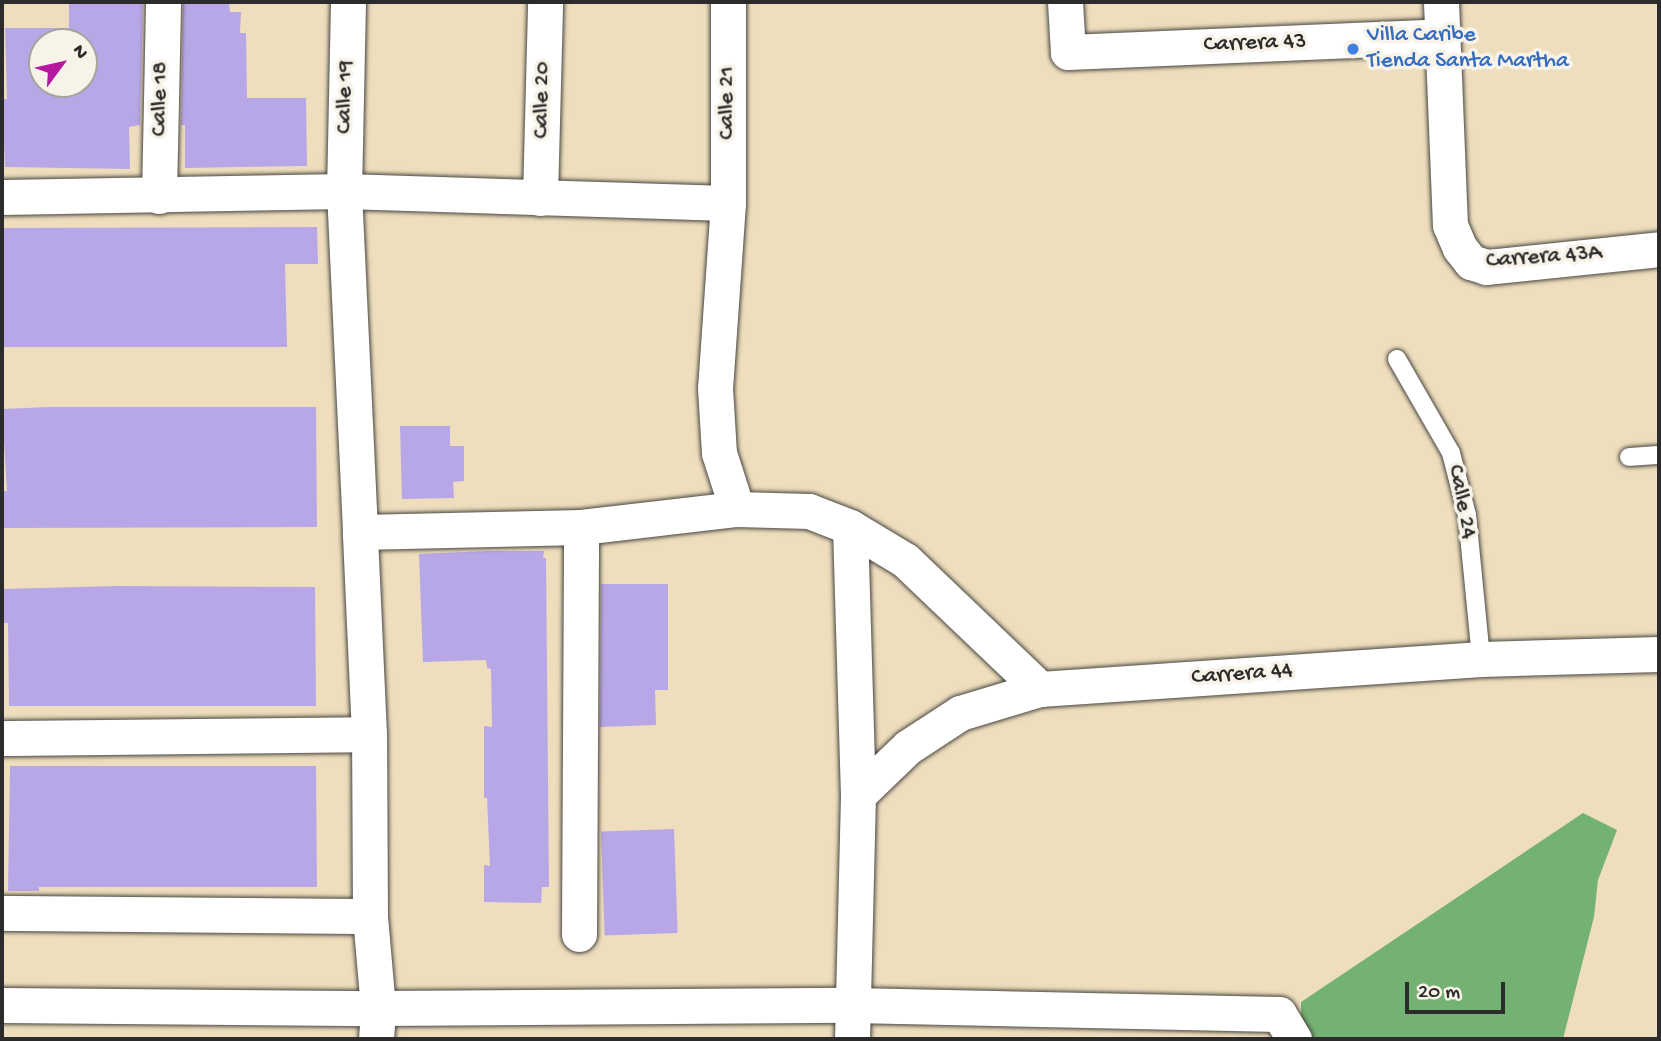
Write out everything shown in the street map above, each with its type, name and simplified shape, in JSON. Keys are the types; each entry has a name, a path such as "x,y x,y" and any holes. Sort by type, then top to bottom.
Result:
{"street":[{"name":"Calle 18","path":"159,196 163,2"},
{"name":"Calle 19","path":"348,2 344,191 369,734 370,916 377,1023"},
{"name":"Calle 20","path":"540,198 545,2"},
{"name":"Calle 21","path":"728,2 728,203 715,388 719,453 737,509"},
{"name":"Carrera 43","path":"1065,2 1068,52 1443,36"},
{"path":"1441,2 1443,36"},
{"name":"Carrera 43A","path":"1443,36 1450,225 1460,248 1471,262 1486,267 1659,249"},
{"path":"2,197 344,191 728,203"},
{"path":"360,532 581,527 737,509 809,511 850,527 905,561 1040,689"},
{"path":"579,934 581,527"},
{"path":"850,527 858,795 852,1022"},
{"name":"Carrera 44","path":"858,795 908,747 960,713 1040,689 1480,659 1659,654"},
{"path":"2,738 369,734"},
{"path":"2,913 370,916"},
{"path":"2,1005 377,1023 852,1022 1279,1014 1294,1039"}],"lane":[{"name":"Calle 24","path":"1397,359 1451,453 1467,515 1480,659"},
{"path":"1629,457 1659,455"}],"green space":[{"path":"1583,813 1617,830 1598,880 1594,917 1563,1039 1309,1039 1301,1017 1301,1002"}],"building":[{"path":"69,2 143,2 140,125 129,127 130,169 5,167 2,99 7,99 5,28 28,28 28,98 98,98 98,28 69,28"},
{"path":"183,2 229,2 230,12 241,12 240,33 246,33 247,98 306,98 307,166 185,168 185,125 181,125"},
{"path":"317,227 318,264 285,264 287,347 2,347 2,228"},
{"path":"316,407 317,527 2,528 2,491 7,491 2,409"},
{"path":"400,426 450,426 450,446 464,446 464,481 453,482 454,498 402,499"},
{"path":"544,551 543,558 546,558 549,887 542,887 541,903 484,902 484,865 490,866 487,798 484,798 484,726 492,727 491,669 487,668 486,660 423,662 419,554"},
{"path":"601,584 668,584 668,690 655,690 656,725 600,727"},
{"path":"116,586 315,587 316,706 9,706 8,623 2,623 2,589"},
{"path":"10,766 316,766 317,887 39,887 39,891 8,891"},
{"path":"674,829 678,933 605,935 601,832"}],"place":[{"name":"Villa Caribe Tienda Santa Martha","path":"1353,49"}]}
